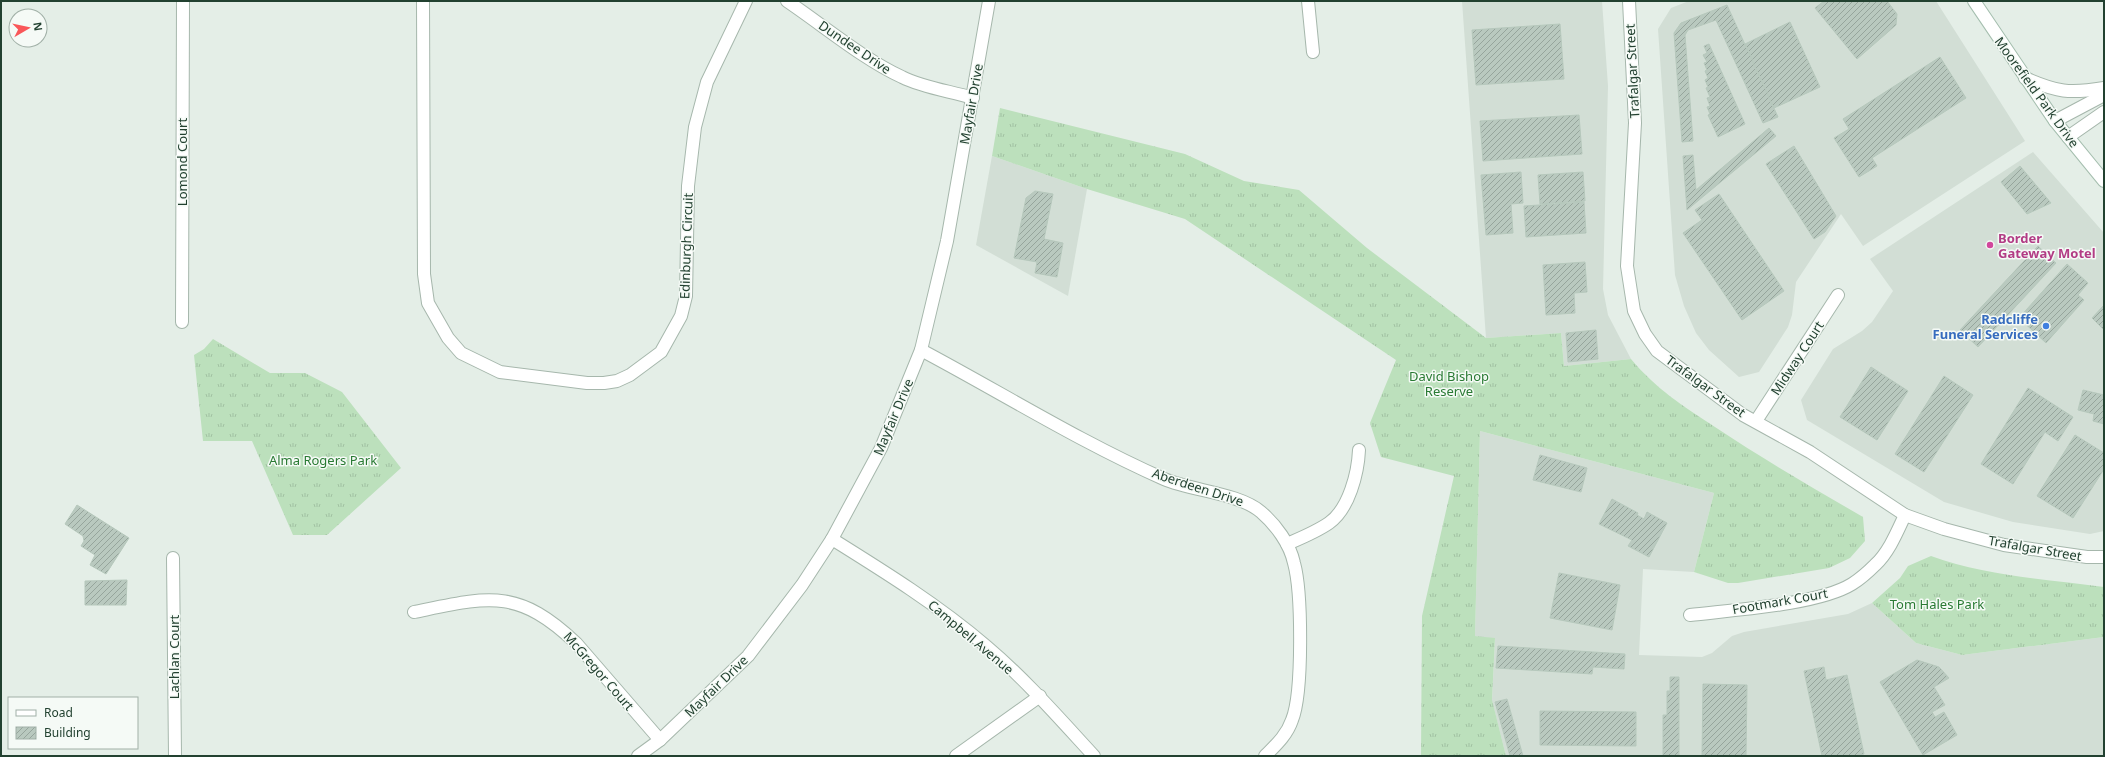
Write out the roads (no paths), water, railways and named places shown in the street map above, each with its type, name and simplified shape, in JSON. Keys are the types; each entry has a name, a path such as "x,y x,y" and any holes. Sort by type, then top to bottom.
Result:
{"street":[{"name":"Lomond Court","path":"182,322 183,1"},
{"name":"Edinburgh Circuit","path":"423,1 424,274 428,303 448,338 461,353 481,364 500,372 587,383 617,381 646,364 661,352 681,316 686,296 688,186 695,127 707,82 746,1"},
{"name":"Dundee Drive","path":"787,1 883,68 904,78 973,98"},
{"name":"Mayfair Drive","path":"638,756 660,740 748,656 802,585 832,539 881,448 921,350 947,241 989,1"},
{"path":"1308,1 1313,52"},
{"name":"Trafalgar Street","path":"1629,1 1635,123 1627,266 1634,311 1645,334 1657,351 1743,415 1810,452 1905,515 1944,529 2004,545 2087,557 2104,557"},
{"name":"Moorefield Park Drive","path":"1974,1 2055,121 2104,180"},
{"path":"2025,78 2058,91 2073,92 2104,88"},
{"path":"2055,121 2095,98 2104,95"},
{"path":"2068,137 2104,112"},
{"name":"Midway Court","path":"1756,421 1838,295"},
{"name":"Aberdeen Drive","path":"921,350 1131,463 1166,479 1248,502 1266,517 1287,544 1294,562 1299,588 1299,693 1292,720 1283,738 1265,756"},
{"path":"1287,544 1330,522 1342,507 1353,485 1358,466 1359,450"},
{"name":"Footmark Court","path":"1690,615 1808,599 1836,591 1851,584 1876,564 1888,548 1905,515"},
{"name":"Campbell Avenue","path":"832,539 911,588 986,646 1040,696 1094,756"},
{"name":"Lachlan Court","path":"173,558 175,756"},
{"name":"McGregor Court","path":"414,612 486,599 517,604 535,611 562,630 576,643 660,740"},
{"path":"956,756 1040,696"}],"place":[{"name":"Border Gateway Motel","path":"1990,245"},
{"name":"Radcliffe Funeral Services","path":"2046,326"}],"park label":[{"name":"David Bishop Reserve","path":"1449,384"},
{"name":"Alma Rogers Park","path":"323,460"},
{"name":"Tom Hales Park","path":"1937,604"}]}
